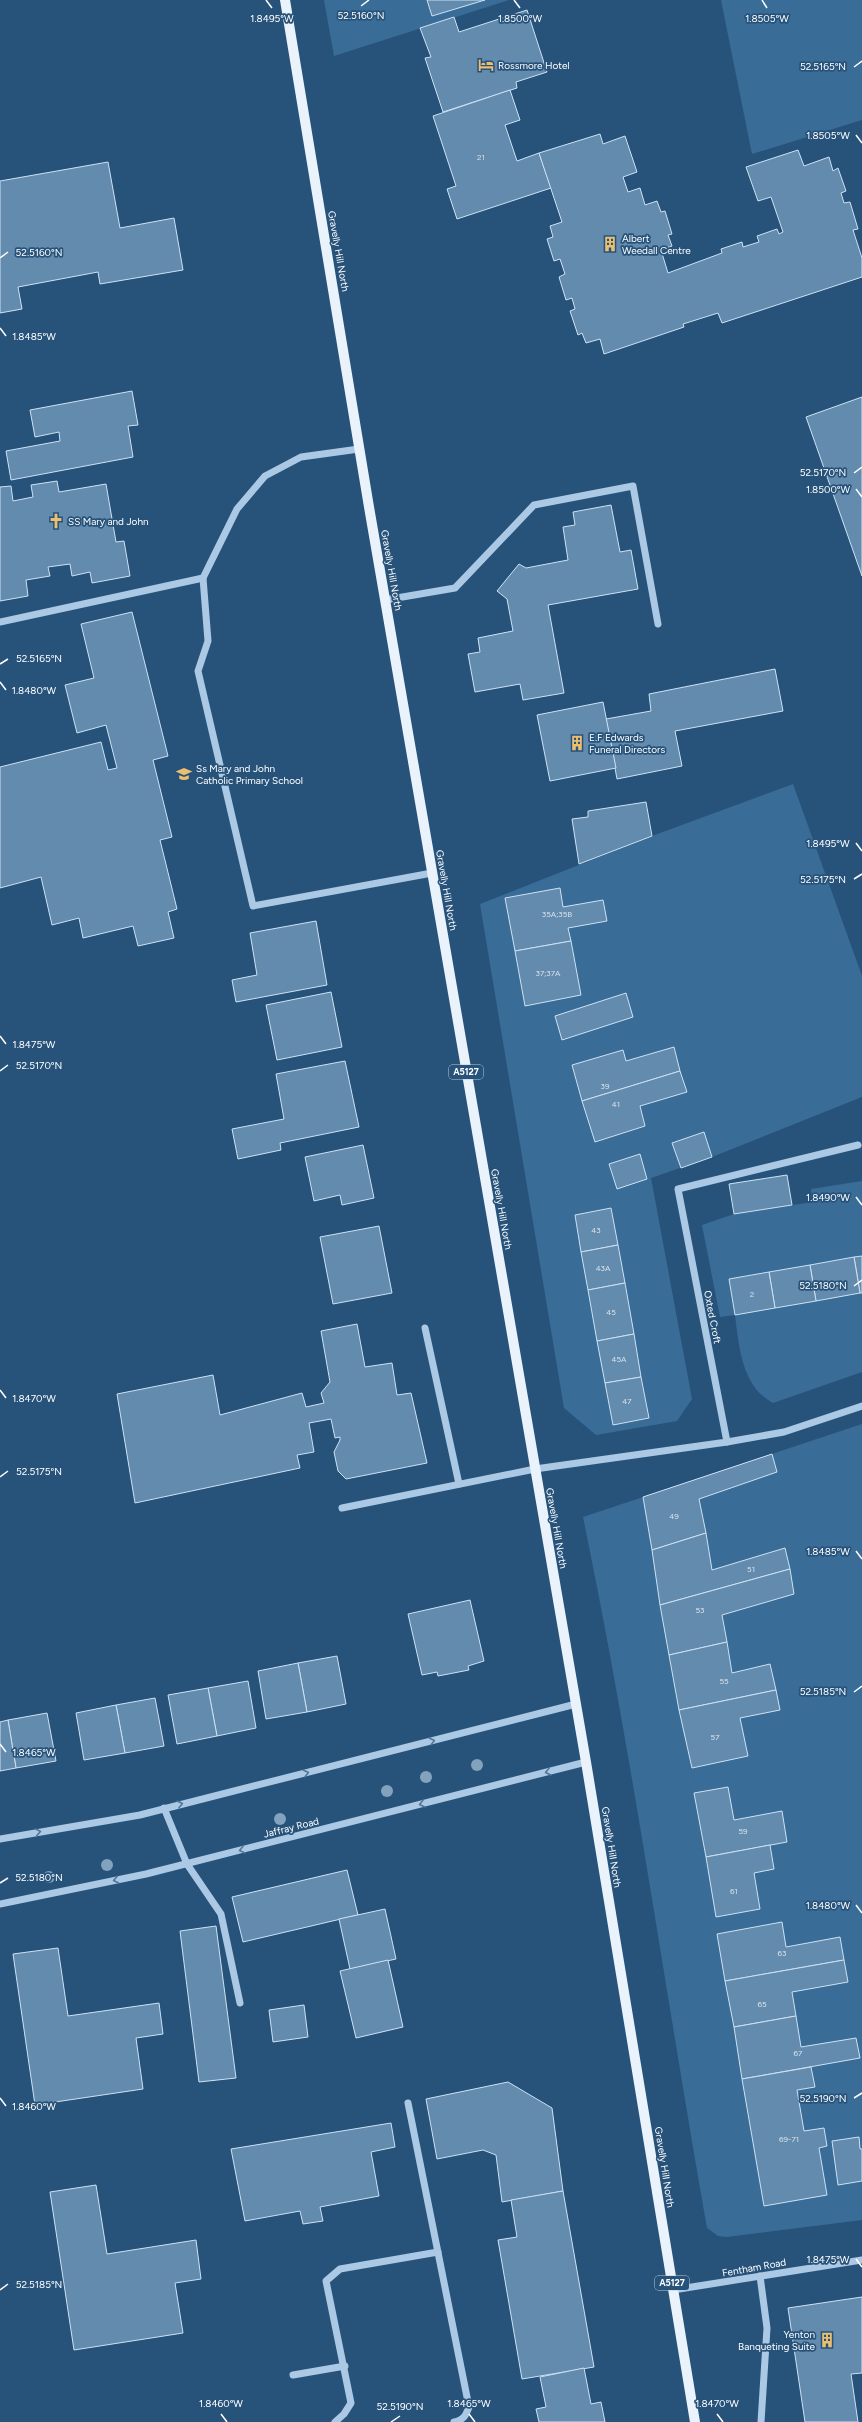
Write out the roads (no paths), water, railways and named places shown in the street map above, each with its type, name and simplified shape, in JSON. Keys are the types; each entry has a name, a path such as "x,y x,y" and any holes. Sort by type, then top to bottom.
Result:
{"main road":[{"name":"Gravelly Hill North","path":"284,0 385,600 586,1762 695,2422"}],"street":[{"path":"360,449 301,457 265,476 237,509 203,578 208,640 198,671 253,906 432,873"},
{"path":"385,600 455,588 534,505 633,486 658,624"},
{"path":"0,622 203,578"},
{"name":"Oxted Croft","path":"727,1442 678,1189 858,1145"},
{"path":"425,1328 459,1484"},
{"path":"342,1508 535,1469 727,1442 784,1432 862,1406"},
{"path":"0,1839 140,1815 576,1704"},
{"name":"Jaffray Road","path":"0,1904 187,1864 586,1762"},
{"path":"164,1808 187,1864 221,1914 240,2003"},
{"path":"408,2103 469,2406 466,2415 457,2422"},
{"path":"335,2422 344,2414 351,2403 345,2366 326,2281 340,2270 438,2252"},
{"name":"Fentham Road","path":"673,2290 862,2260"},
{"path":"760,2276 767,2328 761,2422"},
{"path":"293,2375 345,2366"}],"place":[{"name":"Rossmore Hotel","path":"486,65"},
{"name":"Albert Weedall Centre","path":"610,244"},
{"name":"SS Mary and John","path":"56,521"},
{"name":"E.F Edwards Funeral Directors","path":"577,743"},
{"name":"Ss Mary and John Catholic Primary School","path":"184,774"},
{"name":"Yenton Banqueting Suite","path":"827,2340"}]}
